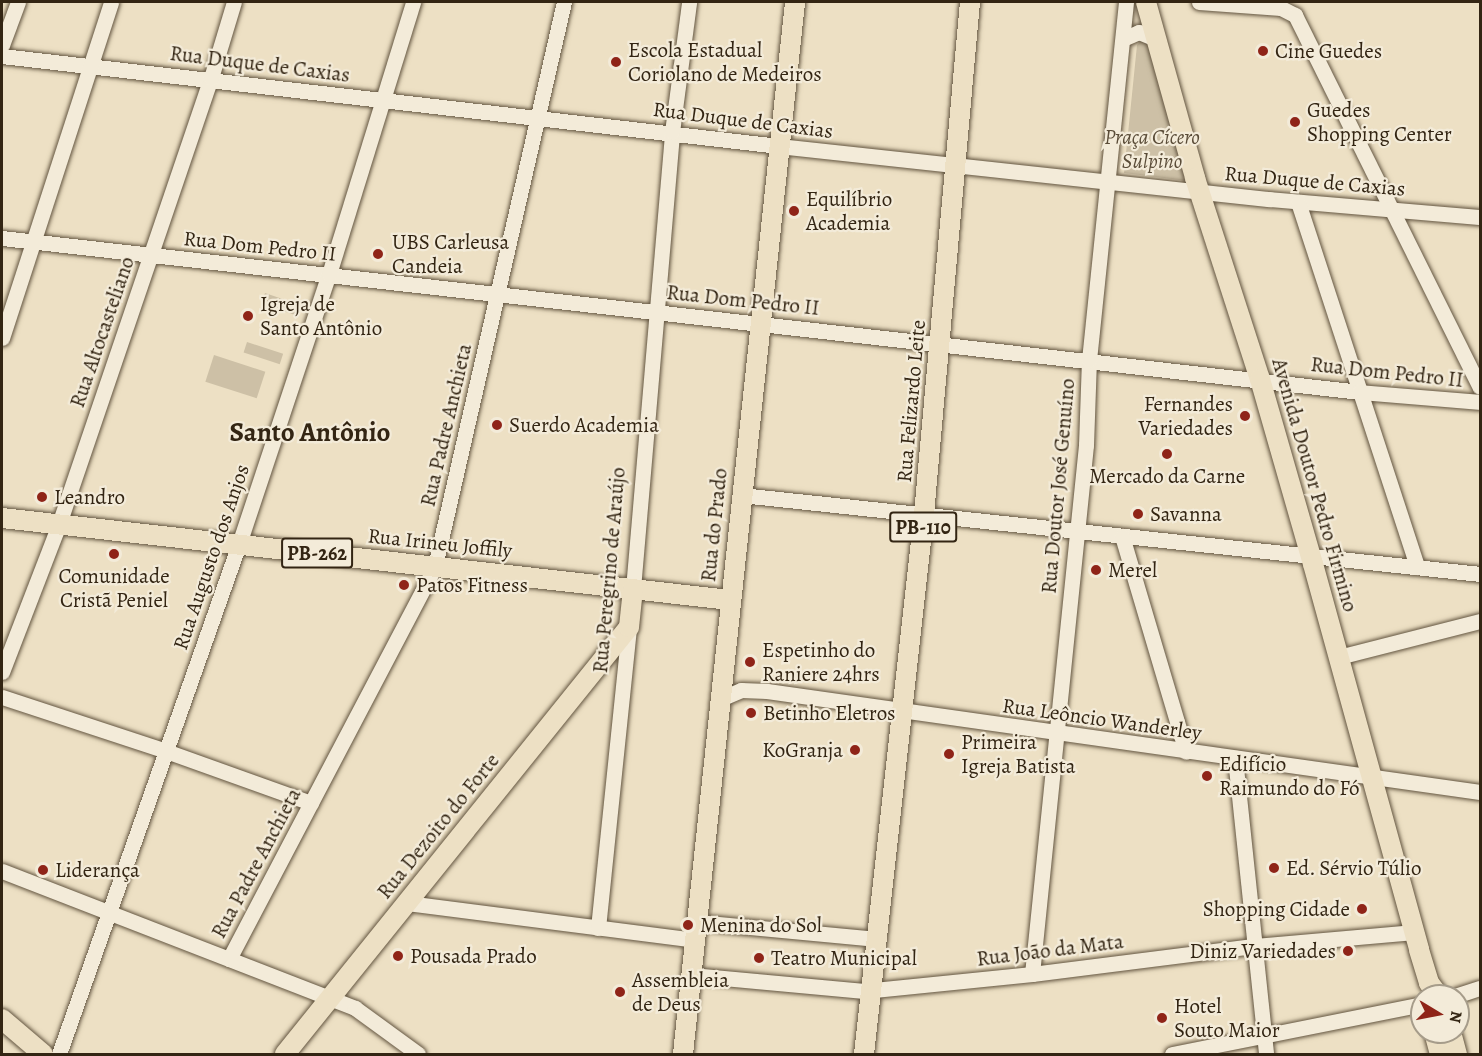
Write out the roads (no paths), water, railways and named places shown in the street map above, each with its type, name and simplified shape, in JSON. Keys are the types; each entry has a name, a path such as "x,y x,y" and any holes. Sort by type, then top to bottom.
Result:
{"main road":[{"name":"Rua do Prado","path":"683,1054 795,2"},
{"name":"Rua Felizardo Leite","path":"864,1054 904,712 942,343 970,2"},
{"name":"Avenida Doutor Pedro Firmino","path":"1146,2 1200,192 1260,379 1339,657 1413,932 1429,984"},
{"name":"Rua Irineu Joffily","path":"2,518 730,600"},
{"name":"Rua Peregrino de Araújo","path":"629,627 633,589"},
{"name":"Rua Dezoito do Forte","path":"285,1054 629,627"},
{"path":"2,1019 43,1054"}],"street":[{"path":"2,45 18,2"},
{"path":"2,338 111,2"},
{"name":"Rua Altocasteliano","path":"2,672 58,524 211,78 234,2"},
{"name":"Rua Augusto dos Anjos","path":"60,1054 239,544 329,274 413,2"},
{"name":"Rua Padre Anchieta","path":"229,958 435,566 564,2"},
{"name":"Rua Peregrino de Araújo","path":"633,589 672,132 689,2"},
{"name":"Rua Doutor José Genuíno","path":"1032,975 1086,445 1089,360 1126,2"},
{"path":"1199,2 1286,6 1392,209 1480,387"},
{"path":"1123,39 1139,32 1158,40"},
{"name":"Rua Duque de Caxias","path":"2,56 1200,192 1480,217"},
{"path":"1298,202 1417,567"},
{"name":"Rua Dom Pedro II","path":"2,238 1359,392 1480,402"},
{"path":"741,495 1480,574"},
{"path":"1122,536 1186,752"},
{"path":"1339,657 1480,621"},
{"name":"Rua Peregrino de Araújo","path":"598,928 629,627"},
{"name":"Rua Leôncio Wanderley","path":"720,699 732,692 752,690 1480,792"},
{"path":"2,697 166,751 311,803"},
{"path":"1235,758 1266,1054"},
{"path":"2,871 330,998 366,1014 418,1054"},
{"path":"407,903 598,928 878,939"},
{"name":"Rua João da Mata","path":"691,975 870,990 1032,975 1255,946 1413,932"},
{"path":"1172,1054 1410,1006"}],"place":[{"name":"Cine Guedes","path":"1263,51"},
{"name":"Escola Estadual Coriolano de Medeiros","path":"616,62"},
{"name":"Guedes Shopping Center","path":"1295,122"},
{"name":"Equilíbrio Academia","path":"794,211"},
{"name":"UBS Carleusa Candeia","path":"378,254"},
{"name":"Igreja de Santo Antônio","path":"248,316"},
{"name":"Fernandes Variedades","path":"1245,416"},
{"name":"Suerdo Academia","path":"497,425"},
{"name":"Mercado da Carne","path":"1167,454"},
{"name":"Leandro","path":"42,497"},
{"name":"Savanna","path":"1138,514"},
{"name":"Comunidade Cristã Peniel","path":"114,554"},
{"name":"Merel","path":"1096,570"},
{"name":"Patos Fitness","path":"404,585"},
{"name":"Espetinho do Raniere 24hrs","path":"750,662"},
{"name":"Betinho Eletros","path":"751,713"},
{"name":"KoGranja","path":"855,750"},
{"name":"Primeira Igreja Batista","path":"949,754"},
{"name":"Edifício Raimundo do Fó","path":"1207,776"},
{"name":"Ed. Sérvio Túlio","path":"1274,868"},
{"name":"Liderança","path":"43,870"},
{"name":"Shopping Cidade","path":"1362,909"},
{"name":"Menina do Sol","path":"688,925"},
{"name":"Diniz Variedades","path":"1348,951"},
{"name":"Pousada Prado","path":"398,956"},
{"name":"Teatro Municipal","path":"759,958"},
{"name":"Assembleia de Deus","path":"620,992"},
{"name":"Hotel Souto Maior","path":"1162,1018"}],"district":[{"name":"Santo Antônio","path":"310,433"}],"park label":[{"name":"Praça Cícero Sulpino","path":"1152,149"}]}
